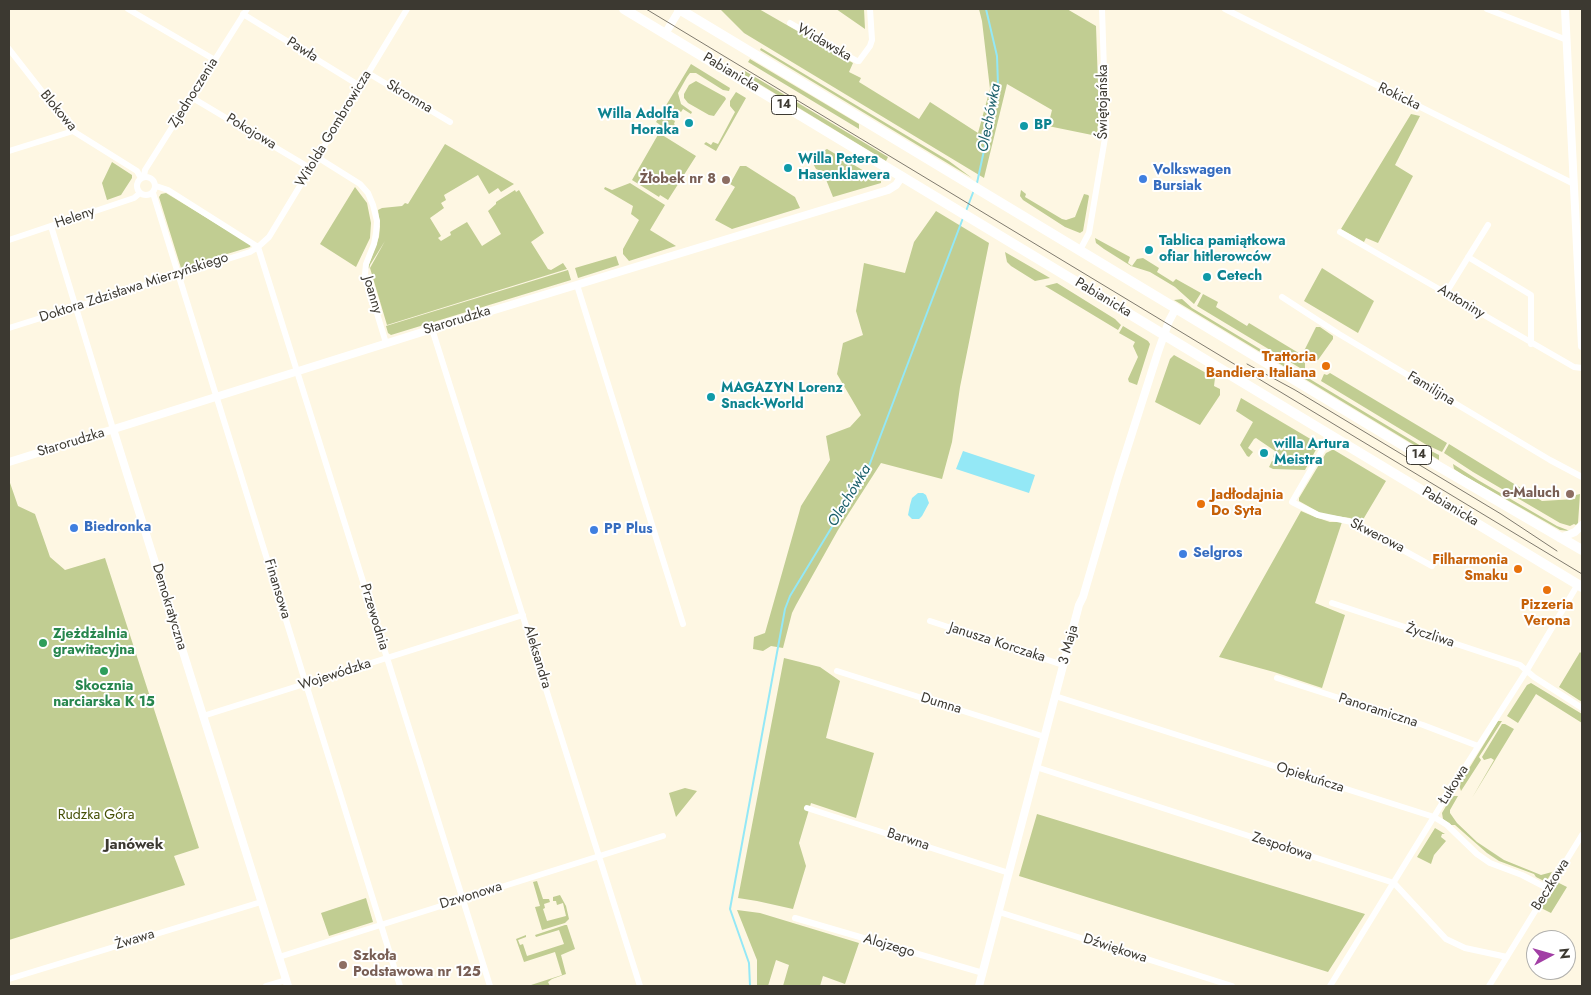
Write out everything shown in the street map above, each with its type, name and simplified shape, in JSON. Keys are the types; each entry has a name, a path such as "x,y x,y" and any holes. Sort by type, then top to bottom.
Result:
{"main road":[{"name":"Pabianicka","path":"624,9 1164,335 1581,583"},
{"name":"Pabianicka","path":"679,9 1426,459 1582,550"}],"street":[{"path":"128,9 215,60"},
{"name":"Witolda Gombrowicza","path":"258,247 269,237 407,9"},
{"path":"665,34 679,9"},
{"name":"Widawska","path":"790,23 859,61 872,40 870,9"},
{"name":"Świętojańska","path":"1080,250 1089,233 1106,132 1102,9"},
{"name":"Rokicka","path":"1225,9 1574,184"},
{"path":"1487,9 1567,40"},
{"path":"1565,9 1582,346"},
{"name":"Zjednoczenia","path":"143,178 145,170 245,11"},
{"name":"Pawła","path":"245,11 360,86"},
{"name":"Blokowa","path":"9,50 73,131 137,171 143,178"},
{"name":"Skromna","path":"368,73 450,122"},
{"name":"Pokojowa","path":"191,97 310,168"},
{"path":"9,151 73,131"},
{"name":"Joanny","path":"317,157 360,184 374,205 377,221 376,233 366,264 365,274 386,343"},
{"name":"Starorudzka","path":"9,462 386,343 888,190 896,185 902,176"},
{"path":"155,189 152,179 143,178 137,187 140,193 146,196 155,189 168,190 258,247"},
{"name":"Finansowa","path":"155,189 178,274 400,986"},
{"name":"Heleny","path":"9,240 134,198 140,193"},
{"path":"1446,293 1488,225"},
{"name":"Demokratyczna","path":"51,226 287,983"},
{"name":"Antoniny","path":"1340,232 1532,344 1574,367 1582,368"},
{"name":"Doktora Zdzisława Mierzyńskiego","path":"9,328 250,252 258,247"},
{"name":"Przewodnia","path":"258,247 490,986"},
{"path":"1468,257 1531,295 1532,344"},
{"path":"577,285 683,624"},
{"name":"Familijna","path":"1282,297 1339,334 1582,477"},
{"name":"3 Maja","path":"979,986 1079,605 1083,597 1112,494 1164,335 1176,308"},
{"name":"Aleksandra","path":"432,329 640,986"},
{"name":"Skwerowa","path":"1331,435 1292,502 1318,515 1352,522 1432,566"},
{"path":"1560,538 1575,532 1582,525"},
{"name":"Łukowa","path":"1330,986 1581,583"},
{"name":"Życzliwa","path":"1332,603 1520,665 1534,678 1582,708"},
{"name":"Wojewódzka","path":"203,716 523,615"},
{"name":"Janusza Korczaka","path":"930,621 1064,665"},
{"name":"Dumna","path":"837,672 1044,737"},
{"name":"Panoramiczna","path":"1277,678 1423,725 1478,746"},
{"name":"Opiekuńcza","path":"1055,696 1434,817 1447,826 1477,854 1491,863 1522,875 1549,889"},
{"name":"Zespołowa","path":"1036,767 1394,883 1446,939 1465,948 1507,957"},
{"name":"Barwna","path":"807,808 1009,873"},
{"name":"Beczkowa","path":"1489,986 1582,835"},
{"name":"Dzwonowa","path":"279,957 663,836"},
{"name":"Żwawa","path":"9,979 261,902"},
{"name":"Dźwiękowa","path":"998,912 1232,986"},
{"name":"Alojzego","path":"795,918 982,973"},
{"path":"266,986 287,983"}],"green space":[{"path":"720,9 759,9 853,63 849,72 861,78 859,82 919,119 930,102 978,133 990,89 979,9 1067,9 1096,26 1099,113 1097,136 1048,126 1052,110 1007,84 984,178 744,33"},
{"path":"836,9 864,9 865,29 839,11"},
{"path":"761,48 949,161 972,178 760,50"},
{"path":"750,59 859,124 859,129 748,62"},
{"path":"691,64 730,88 729,91 723,90 696,73 690,73 678,93 681,104 692,112 691,114 683,109 681,112 677,109 671,119 675,121 675,128 666,123 663,127 656,122"},
{"path":"745,71 888,157 886,161 743,74"},
{"path":"696,81 725,97 726,99 714,116 688,103 684,98 689,85"},
{"path":"736,92 746,98 716,151 704,144 706,142 711,145 713,142 718,144 735,112 730,106 730,101"},
{"path":"1411,114 1420,116 1395,165 1413,176 1378,243 1366,238 1364,242 1341,229"},
{"path":"659,133 696,156 668,200 660,195 659,197 632,180"},
{"path":"445,144 514,184 501,192 498,188 489,194 478,175 444,195 446,200 441,203 444,208 430,218 441,236 438,238 441,241 451,235 450,232 467,222 482,246 501,234 488,211 496,202 515,190 516,192 519,190 544,233 531,242 548,269 551,270 563,263 567,269 387,325 370,268 385,241 369,269 368,267 379,237 378,210 402,206 405,203 408,204"},
{"path":"827,149 881,181 881,183 833,197 823,172 816,169 811,160 814,156"},
{"path":"112,162 132,175 132,178 121,195 107,200 102,183"},
{"path":"740,166 746,166 795,197 800,208 732,229 715,220 735,187 730,184"},
{"path":"630,183 665,205 650,230 676,246 629,261 623,254 623,249 639,220 631,214 633,206 604,189 605,187 612,190"},
{"path":"355,187 367,203 371,223 370,238 356,267 320,244"},
{"path":"1021,190 1026,194 1025,197 1066,220 1075,217 1084,194 1088,195 1083,231 1080,233 1065,227 1023,200 1020,196"},
{"path":"166,193 251,245 250,247 181,268 159,197 161,194"},
{"path":"936,211 989,243 960,387 952,442 942,479 881,463 838,530 796,605 792,613 783,648 771,646 763,651 753,649 754,637 765,633 801,506 830,460 826,436 850,427 861,415 837,374 843,343 863,335 856,311 864,263 905,273 914,242"},
{"path":"1095,238 1130,257 1128,263 1132,266 1137,259 1143,258 1159,268 1157,272 1173,282 1176,279 1201,293 1194,304 1175,287 1150,272 1131,266 1104,249 1096,243"},
{"path":"1005,252 1050,278 1035,281 1011,266 1007,262"},
{"path":"616,256 619,265 578,278 575,268"},
{"path":"1322,268 1374,301 1358,333 1304,301"},
{"path":"568,270 571,280 391,335 388,333 386,326"},
{"path":"1057,283 1115,319 1121,325 1118,330 1045,286"},
{"path":"1203,294 1218,302 1216,307 1247,326 1249,323 1302,355 1316,327 1320,327 1333,336 1333,339 1318,360 1305,363 1305,371 1197,306"},
{"path":"1182,299 1192,308 1439,455 1439,460 1174,300"},
{"path":"1123,326 1150,344 1137,385 1129,382 1128,379 1138,357 1133,346 1135,342 1119,333"},
{"path":"1174,355 1215,378 1214,386 1220,389 1220,395 1200,425 1155,402 1170,359"},
{"path":"1330,373 1447,443 1442,452 1425,444 1321,381 1324,374"},
{"path":"1241,398 1319,444 1305,470 1273,469 1269,467 1272,461 1275,462 1277,460 1273,457 1275,451 1256,438 1248,448 1253,452 1249,457 1247,456 1240,445 1253,422 1236,411"},
{"path":"1449,444 1542,501 1575,499 1576,495 1580,494 1578,523 1570,526 1560,523 1473,472 1444,453"},
{"path":"1332,450 1386,481 1361,523 1350,518 1322,514 1299,501 1326,453"},
{"path":"1453,464 1557,526 1570,531 1560,530 1463,475 1454,469"},
{"name":"Rudzka Góra","path":"9,480 18,506 35,514 50,557 65,570 105,558 199,848 174,856 185,885 9,940"},
{"path":"1301,511 1330,522 1342,522 1315,603 1345,615 1322,688 1219,657"},
{"path":"1580,652 1582,654 1582,702 1559,687"},
{"path":"784,658 820,667 840,681 826,738 874,753 856,818 811,803 799,843 806,866 793,909 738,898"},
{"path":"1531,683 1582,714 1582,723 1536,694 1518,723 1507,716 1527,685"},
{"path":"1498,721 1502,721 1479,757 1481,760 1461,791 1459,785"},
{"path":"1502,724 1514,729 1472,798 1494,760 1491,758 1484,760 1482,757"},
{"path":"685,788 697,791 676,817 669,793"},
{"path":"1452,796 1458,796 1450,813 1457,823 1477,842 1504,860 1541,875 1552,872 1546,882 1534,874 1499,861 1455,825 1451,825 1443,819 1442,813"},
{"path":"1037,814 1365,914 1328,972 1019,876"},
{"path":"1435,828 1445,834 1442,834 1441,837 1446,841 1434,855 1431,864 1417,857"},
{"path":"537,881 543,899 549,899 550,902 544,904 545,908 543,909 547,921 566,916 563,903 557,905 556,901 553,901 553,897 560,895 566,906 569,919 565,923 542,930 535,907 540,906 533,882"},
{"path":"1557,882 1567,887 1551,913 1541,908"},
{"path":"366,898 373,922 329,936 321,913"},
{"path":"737,910 760,913 859,943 845,984 823,976 820,986 783,986 789,965 776,960 768,986 757,986 757,960"},
{"path":"567,925 575,949 561,955 566,974 548,982 550,986 532,986 562,975 555,952 524,962 516,939 526,935 526,937 518,940 520,945 523,944 527,956 564,944 559,930 536,937 535,935"}],"water":[{"path":"963,451 1035,475 1029,493 956,469"},
{"path":"918,493 926,495 929,503 919,519 912,519 908,515 910,505 912,498"}],"waterway":[{"name":"Olechówka","path":"977,183 998,85 997,56 986,9"},
{"name":"Olechówka","path":"966,211 974,190"},
{"name":"Olechówka","path":"750,986 749,963 730,909 785,609 790,596 869,466 963,218"}],"tram line":[{"path":"646,9 1582,574"},
{"path":"1247,364 1295,390 1501,514 1557,551"}],"place":[{"name":"Willa Adolfa Horaka","path":"689,123"},
{"name":"BP","path":"1024,126"},
{"name":"Willa Petera Hasenklawera","path":"788,168"},
{"name":"Volkswagen Bursiak","path":"1143,179"},
{"name":"Żłobek nr 8","path":"726,180"},
{"name":"Tablica pamiątkowa ofiar hitlerowców","path":"1149,250"},
{"name":"Cetech","path":"1207,277"},
{"name":"Trattoria Bandiera Italiana","path":"1326,366"},
{"name":"MAGAZYN Lorenz Snack-World","path":"711,397"},
{"name":"willa Artura Meistra","path":"1264,453"},
{"name":"e-Maluch","path":"1570,494"},
{"name":"Jadłodajnia Do Syta","path":"1201,504"},
{"name":"Biedronka","path":"74,528"},
{"name":"PP Plus","path":"594,530"},
{"name":"Selgros","path":"1183,554"},
{"name":"Filharmonia Smaku","path":"1518,569"},
{"name":"Pizzeria Verona","path":"1547,590"},
{"name":"Zjeżdżalnia grawitacyjna","path":"43,643"},
{"name":"Skocznia narciarska K 15","path":"104,671"},
{"name":"Szkoła Podstawowa nr 125","path":"343,965"}],"district":[{"name":"Janówek","path":"134,845"}]}
